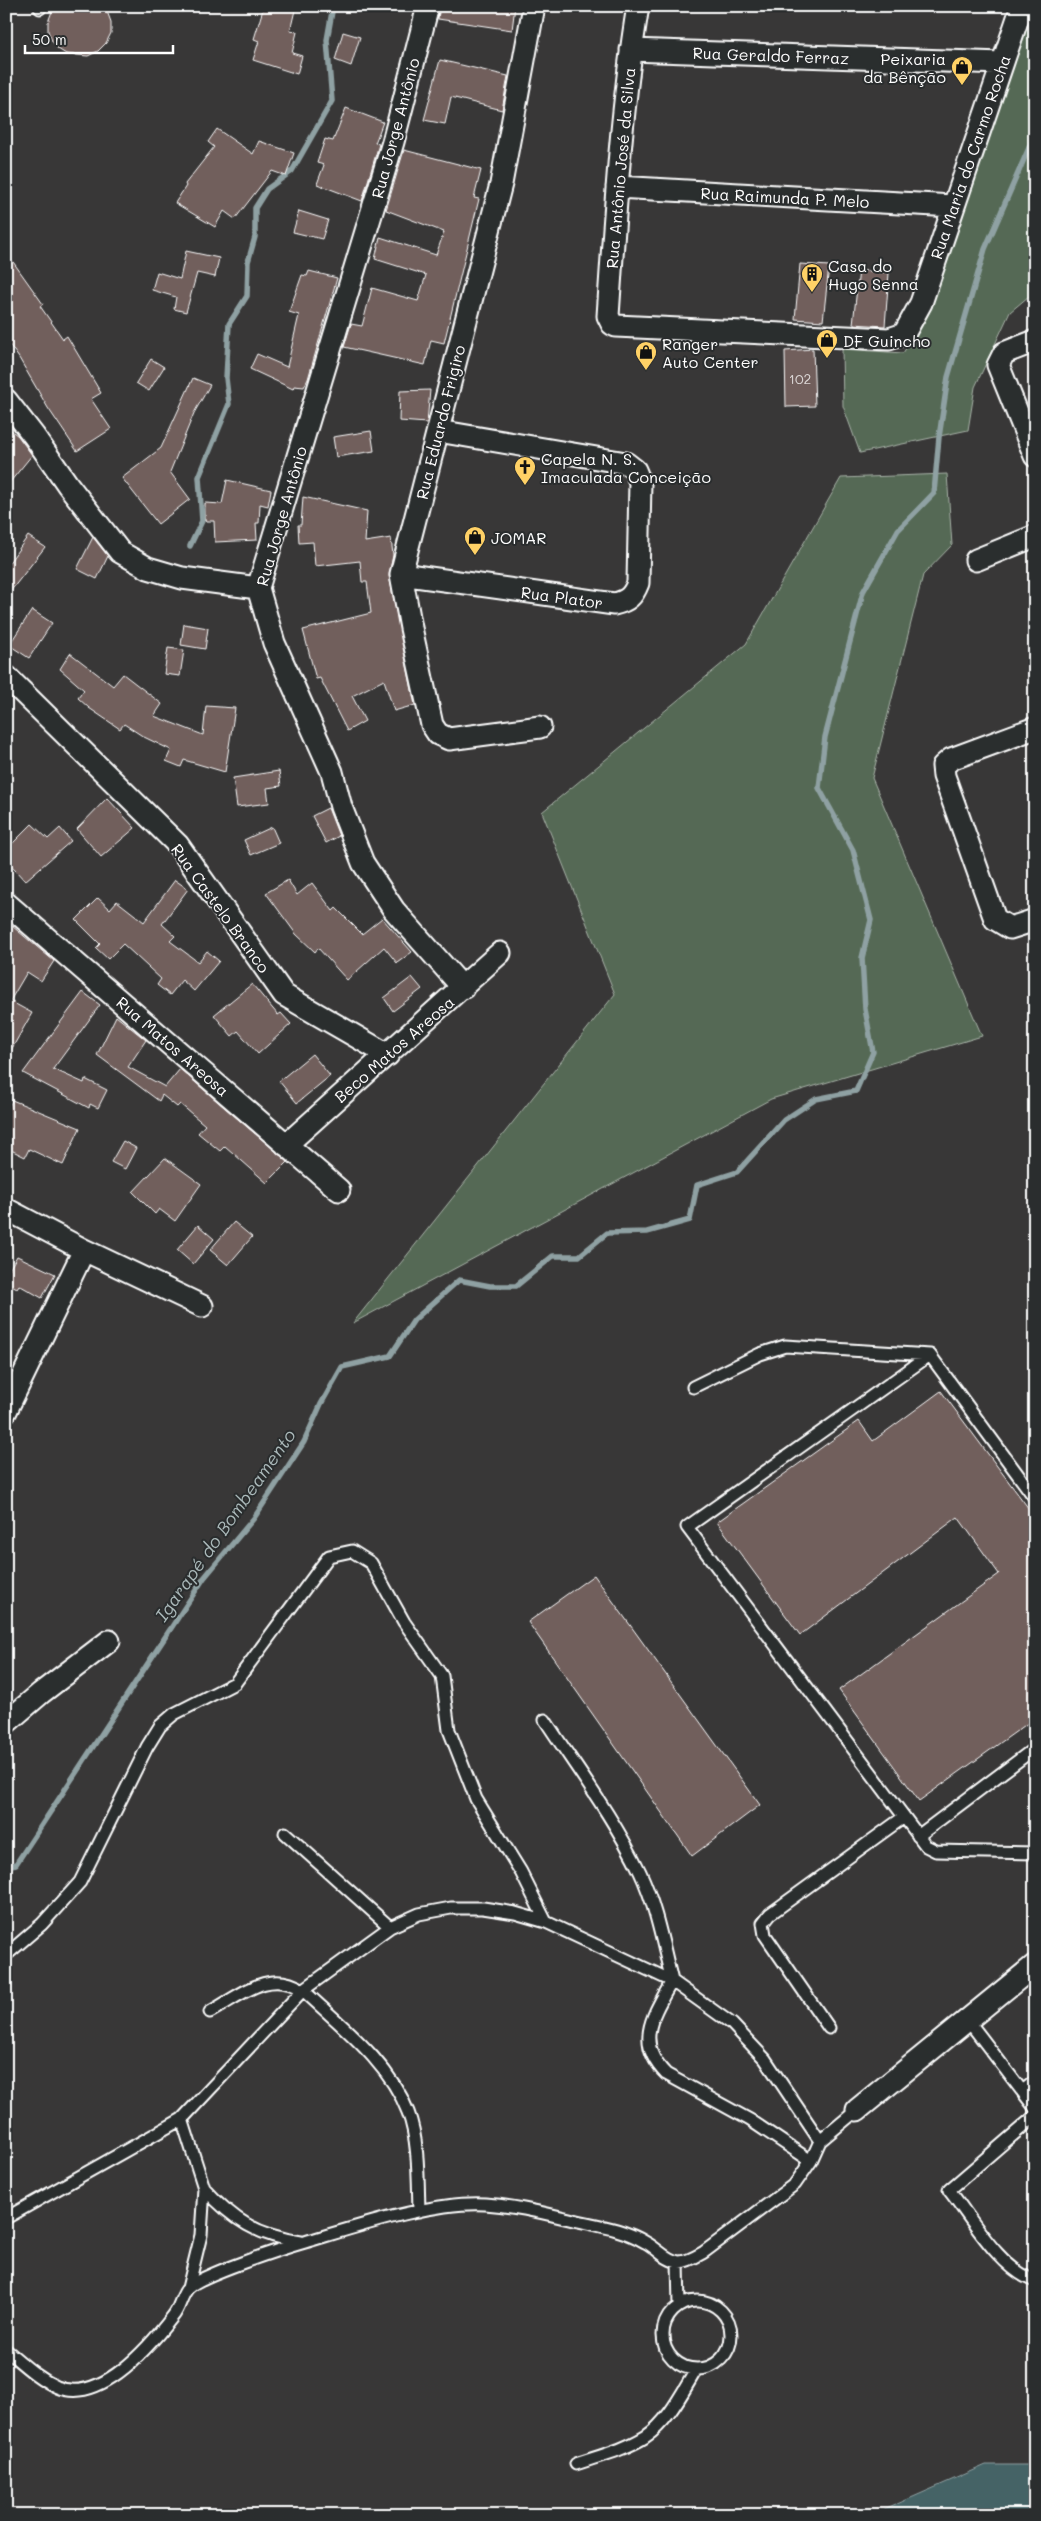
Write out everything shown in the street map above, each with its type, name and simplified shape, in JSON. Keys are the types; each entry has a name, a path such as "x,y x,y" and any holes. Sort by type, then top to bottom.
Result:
{"street":[{"name":"Rua Jorge Antônio","path":"428,6 393,142 258,588 274,643 332,772 341,807 363,863 394,910 463,988"},
{"name":"Rua Eduardo Frigiro","path":"534,6 501,184 402,574 411,628 430,715 438,734 449,739 540,727"},
{"name":"Rua Antônio José da Silva","path":"638,6 631,50 617,187 608,316 612,324 616,326 889,339 904,334"},
{"name":"Rua Maria do Carmo Rocha","path":"904,334 921,304 1022,6"},
{"name":"Rua Geraldo Ferraz","path":"631,50 1002,63"},
{"name":"Rua Raimunda P. Melo","path":"617,187 953,206"},
{"path":"1035,341 1004,353 1000,357 998,365 1035,456"},
{"path":"6,400 34,436 68,486 120,552 148,568 182,578 258,588"},
{"name":"Rua Plator","path":"402,574 614,604 626,601 634,593 638,583 640,482 634,470 626,463 438,431"},
{"path":"976,560 1035,536"},
{"name":"Rua Castelo Branco","path":"6,676 178,845 284,995 388,1055"},
{"path":"1035,728 951,759 943,766 944,776 995,919 1010,928 1035,920"},
{"name":"Rua Matos Areosa","path":"6,903 339,1190"},
{"name":"Beco Matos Areosa","path":"286,1145 500,953"},
{"path":"6,1209 84,1250 202,1306"},
{"path":"6,1411 84,1250"},
{"path":"6,1723 41,1693 109,1641"},
{"path":"857,2110 1035,1964"}],"lane":[{"path":"693,1387 760,1354 785,1346 930,1355"},
{"path":"930,1355 1035,1498"},
{"path":"930,1355 687,1527 926,1846 936,1851 1035,1853"},
{"path":"6,1955 42,1924 80,1882 147,1747 160,1726 174,1714 235,1683 328,1556 352,1551 370,1563 404,1622 442,1676 449,1730 476,1799 521,1872 546,1922"},
{"path":"545,1720 623,1840 640,1872 653,1904 672,1982 651,2020 648,2036 650,2052 657,2065 666,2074 750,2120 811,2161"},
{"path":"918,1836 1035,1748"},
{"path":"829,2028 765,1934 763,1923 770,1914 904,1817"},
{"path":"285,1833 390,1927"},
{"path":"6,2218 182,2119 303,1990 390,1927 419,1914 451,1908 483,1908 515,1913 546,1922 672,1982 732,2024 766,2059 820,2141"},
{"path":"210,2012 269,1981 281,1980 293,1983 303,1990 388,2074 396,2089 408,2112 417,2157 419,2211"},
{"path":"967,2019 1035,2108"},
{"path":"1023,2091 1035,2081"},
{"path":"188,2288 228,2269 303,2242 419,2211 450,2206 484,2204 524,2209 613,2229 645,2242 678,2262 704,2252 795,2184 811,2161 820,2141 857,2110"},
{"path":"1035,2116 950,2190 1001,2257 1025,2278 1035,2282"},
{"path":"6,2350 37,2376 58,2388 82,2390 107,2380 134,2359 157,2337 176,2312 188,2288 201,2235 204,2188 182,2119"},
{"path":"204,2188 238,2220 252,2228 282,2239 303,2242"},
{"path":"678,2262 679,2306"},
{"path":"692,2301 708,2302 724,2314 731,2328 730,2345 724,2357 710,2368 696,2370 684,2368 671,2358 663,2341 664,2325 670,2313 679,2306 692,2301"},
{"path":"576,2464 627,2446 646,2436 663,2421 696,2370"}],"green space":[{"path":"1031,6 1035,6 1035,291 1010,312 975,387 968,430 860,453 843,406 842,349 903,353 919,328"},
{"path":"947,474 952,545 923,575 872,778 982,1036 771,1099 353,1323 615,994 542,812 746,644 841,478"}],"water":[{"path":"986,2465 1035,2465 1035,2515 872,2515"}],"building":[{"path":"54,6 105,6 111,22 111,33 106,43 98,51 88,56 66,54 58,49 48,31 48,22"},
{"path":"264,6 279,6 295,10 290,31 297,32 292,53 302,56 297,74 253,60 259,41 254,39"},
{"path":"440,6 483,9 485,6 515,6 512,30 438,19"},
{"path":"343,32 360,37 351,66 335,60"},
{"path":"440,60 508,76 502,110 451,97 445,124 424,120"},
{"path":"346,108 383,122 375,143 379,144 362,201 317,184 324,165 317,163 325,139 333,141"},
{"path":"217,129 253,154 259,141 294,153 286,176 272,171 235,219 224,211 215,227 175,203 186,186 185,184 214,147 208,142"},
{"path":"404,150 481,170 474,198 479,199 444,343 431,340 425,365 344,347 351,324 362,326 372,288 418,301 426,275 375,259 380,237 436,255 444,232 386,210"},
{"path":"299,211 328,220 322,239 293,232"},
{"path":"186,251 219,258 215,277 197,273 186,312 174,309 176,297 152,290 157,272 180,279"},
{"path":"6,252 43,304 40,306 63,339 67,336 101,393 91,399 111,429 77,451 6,340"},
{"name":"Casa do Hugo Senna","path":"800,264 829,266 823,321 795,319"},
{"path":"859,270 889,273 885,326 853,324"},
{"path":"309,271 337,278 308,379 304,387 294,386 293,389 250,369 257,354 287,367 299,315 289,312 302,275 307,276"},
{"path":"813,349 815,406 786,407 785,351"},
{"path":"151,359 164,367 149,391 136,383"},
{"path":"193,378 210,385 194,413 170,472 190,499 158,524 122,478 161,448"},
{"path":"430,390 427,423 399,421 400,391"},
{"path":"6,426 18,436 32,455 6,487"},
{"path":"371,431 374,451 336,457 333,437"},
{"path":"227,480 271,490 268,506 260,504 259,523 256,523 257,540 215,542 214,521 205,521 205,503 222,504"},
{"path":"303,497 367,511 365,542 391,538 393,555 389,576 415,705 394,711 384,680 352,696 365,721 347,731 320,678 316,679 303,630 371,613 367,582 362,582 360,561 315,566 313,542 299,543 298,525 301,525"},
{"path":"28,536 45,547 6,597 6,567"},
{"path":"93,537 108,556 97,579 77,569"},
{"path":"32,610 52,623 29,658 9,645"},
{"path":"184,624 208,628 205,649 181,645"},
{"path":"168,648 184,650 180,676 164,674"},
{"path":"70,653 113,686 123,674 162,704 154,716 203,735 206,706 235,708 225,772 184,760 181,767 166,761 171,750 144,737 124,724 120,729 89,708 78,698 84,690 60,669"},
{"path":"279,771 281,786 267,788 269,803 237,807 233,778"},
{"path":"107,798 135,828 101,857 77,829"},
{"path":"328,808 339,836 326,843 312,816"},
{"path":"32,824 48,839 60,828 71,841 25,881 6,860 6,850"},
{"path":"272,827 279,843 251,855 244,840"},
{"path":"175,880 188,889 162,924 175,936 170,941 198,962 207,951 219,961 194,991 182,980 170,995 157,985 161,979 123,944 108,959 96,948 100,944 76,920 98,898 110,909 117,901 144,922"},
{"path":"288,880 297,895 312,883 333,911 336,908 362,934 382,918 412,952 397,963 384,947 347,980 318,948 315,952 296,934 266,893"},
{"path":"6,921 54,961 41,981 27,972 10,1001 32,1013 6,1059"},
{"path":"412,977 422,989 393,1011 384,998"},
{"path":"252,984 278,1015 281,1013 291,1024 258,1054 238,1031 232,1036 214,1015"},
{"path":"83,992 100,1005 53,1069 84,1083 85,1079 107,1090 98,1108 90,1104 89,1108 23,1073"},
{"path":"116,1016 146,1040 128,1067 165,1087 180,1069 288,1162 267,1183 225,1146 220,1151 198,1133 205,1125 180,1104 177,1107 162,1095 159,1101 97,1055"},
{"path":"312,1054 330,1076 297,1103 279,1081"},
{"path":"12,1100 80,1128 63,1165 29,1149 25,1157 11,1150 12,1147 6,1144 6,1114"},
{"path":"123,1141 136,1148 125,1169 111,1162"},
{"path":"165,1158 201,1184 175,1221 159,1209 155,1214 133,1192"},
{"path":"234,1222 252,1237 228,1265 210,1250"},
{"path":"198,1225 214,1239 193,1264 177,1250"},
{"path":"17,1256 55,1274 42,1298 19,1285 17,1288 6,1282 6,1275"},
{"path":"941,1391 1035,1517 1035,1718 919,1801 839,1690 999,1574 958,1517 800,1635 717,1522 859,1421 873,1441"},
{"path":"594,1575 760,1805 692,1856 528,1622"}],"waterway":[{"path":"190,546 202,521 199,477 229,404 226,378 229,324 247,296 248,262 255,237 255,208 267,189 292,171 332,101 327,40 333,6"},
{"name":"Igarapé do Bombeamento","path":"6,1866 16,1864 204,1578 254,1518 304,1442 321,1404 342,1367 390,1356 414,1320 459,1280 490,1286 516,1286 553,1256 579,1256 607,1233 647,1232 690,1220 697,1185 737,1172 784,1120 816,1099 856,1091 873,1052 865,1009 862,958 871,920 853,850 819,788 825,737 863,592 898,530 934,493 939,437 948,377 985,249 1035,134"}],"place":[{"name":"Peixaria da Bênção","path":"962,86"},
{"name":"Casa do Hugo Senna","path":"812,293"},
{"name":"DF Guincho","path":"827,359"},
{"name":"Ranger Auto Center","path":"646,371"},
{"name":"Capela N. S. Imaculada Conceição","path":"525,486"},
{"name":"JOMAR","path":"475,556"}]}
